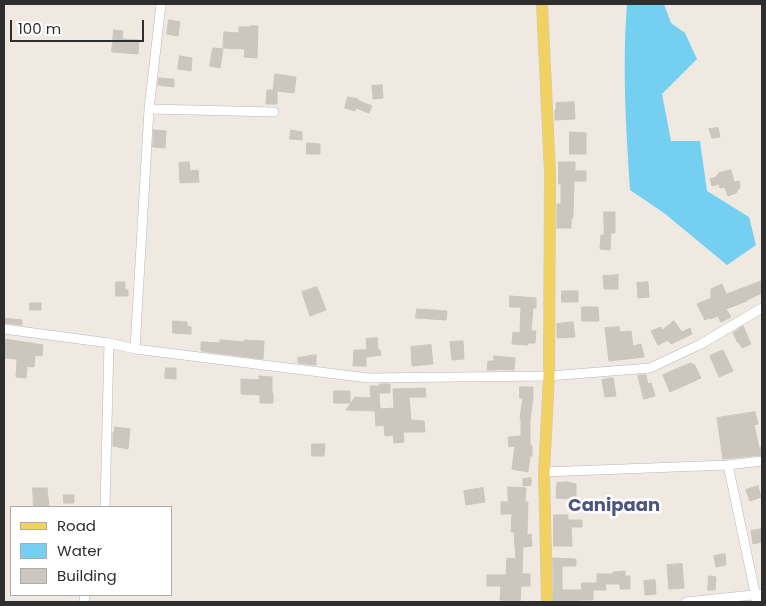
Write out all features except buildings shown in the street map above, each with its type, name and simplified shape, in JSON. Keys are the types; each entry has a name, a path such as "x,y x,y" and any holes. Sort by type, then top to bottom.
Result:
{"main road":[{"path":"542,4 550,173 549,376 544,472 547,602"}],"street":[{"path":"135,349 149,108 161,4"},
{"path":"149,108 274,112"},
{"path":"4,329 109,343 135,349 368,378 549,376 650,368 701,344 762,308"},
{"path":"105,506 109,343"},
{"path":"544,472 728,465 762,461"},
{"path":"686,602 758,597 728,465"}],"water":[{"path":"627,4 664,4 671,23 685,33 697,59 662,94 671,141 700,141 707,191 749,217 756,245 727,265 664,213 630,190 625,74"}],"district":[{"name":"Canipaan","path":"614,506"}]}
